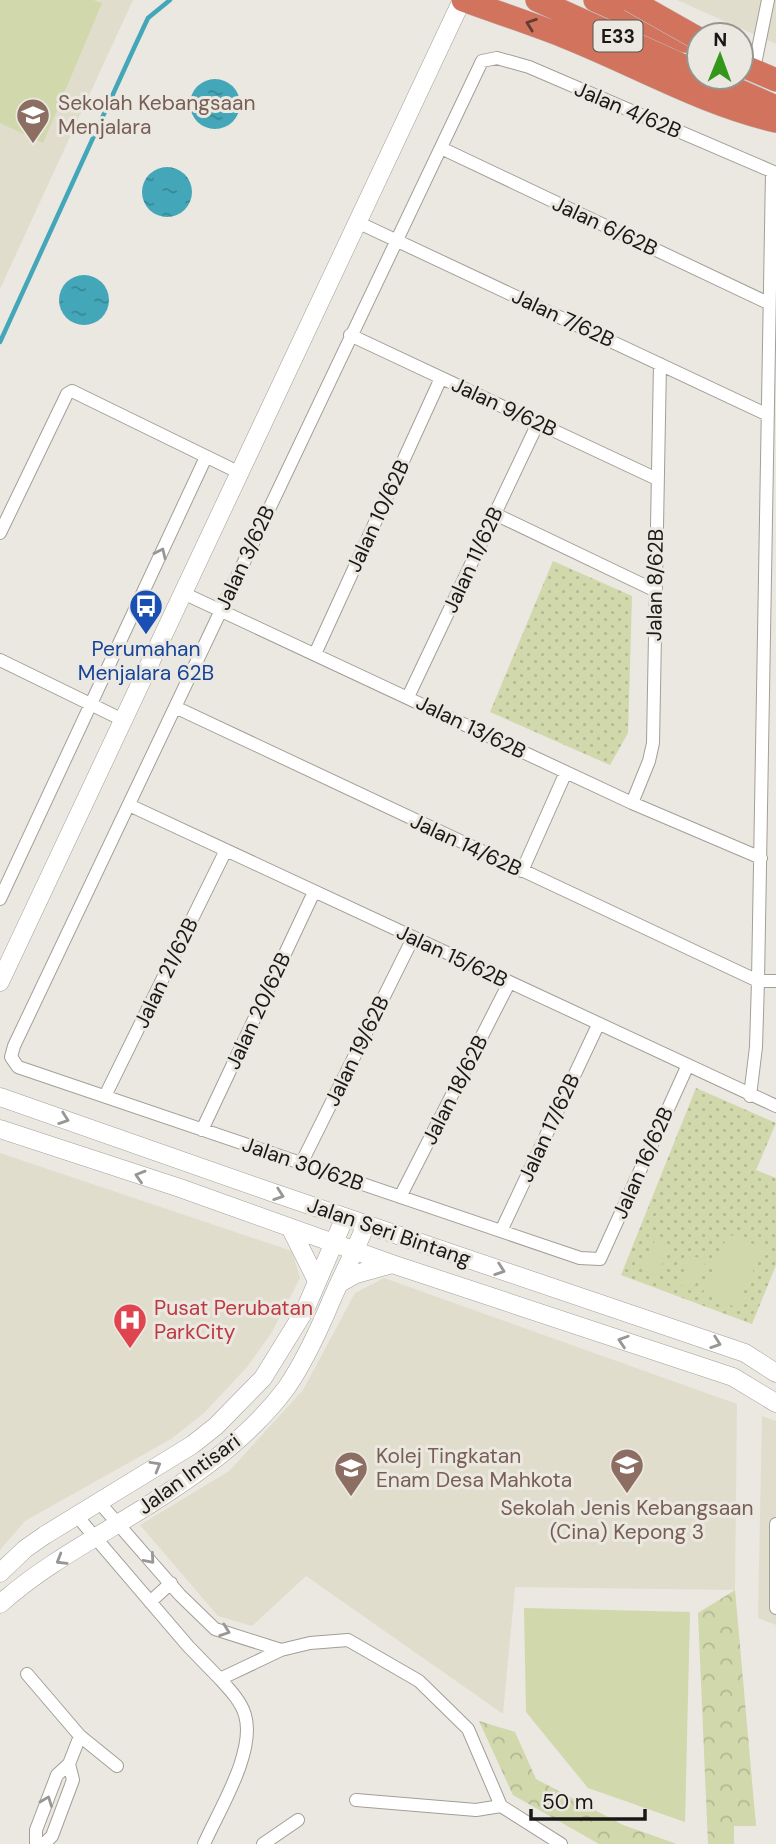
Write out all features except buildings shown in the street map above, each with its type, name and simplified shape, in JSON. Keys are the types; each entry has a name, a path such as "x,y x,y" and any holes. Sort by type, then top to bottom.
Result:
{"highway":[{"path":"462,0 564,36 667,82 754,116 776,120"},
{"name":"E33","path":"537,0 685,67"},
{"name":"E33","path":"595,0 685,41"},
{"path":"630,0 685,29"},
{"path":"740,91 776,107"}],"street":[{"name":"Jalan 3/62B","path":"0,982 462,0"},
{"path":"520,0 776,120"},
{"path":"620,0 685,30"},
{"path":"757,66 768,0"},
{"name":"Jalan 4/62B","path":"482,61 497,58 529,67 774,172"},
{"name":"Jalan 3/62B","path":"11,1057 350,335 482,61"},
{"name":"Jalan 6/62B","path":"441,148 768,303"},
{"path":"750,1096 757,1047 768,303 774,172"},
{"name":"Jalan 7/62B","path":"357,222 768,415"},
{"name":"Jalan 9/62B","path":"350,335 657,479"},
{"name":"Jalan 8/62B","path":"632,803 649,761 653,743 660,364"},
{"name":"Jalan 10/62B","path":"315,654 441,378"},
{"path":"0,533 67,394 72,391 77,391 238,472"},
{"name":"Jalan 11/62B","path":"408,697 538,423"},
{"path":"0,899 89,703 206,457"},
{"path":"495,514 654,590"},
{"name":"Jalan 13/62B","path":"183,593 632,803 761,858"},
{"path":"1,664 123,720"},
{"name":"Jalan 14/62B","path":"175,707 758,981"},
{"path":"522,871 566,772"},
{"name":"Jalan 15/62B","path":"129,805 687,1067 776,1106"},
{"path":"761,841 776,841"},
{"name":"Jalan 21/62B","path":"105,1096 226,850"},
{"name":"Jalan 20/62B","path":"202,1130 314,892"},
{"name":"Jalan 19/62B","path":"301,1164 413,938"},
{"path":"758,981 776,981"},
{"name":"Jalan 18/62B","path":"400,1197 509,983"},
{"name":"Jalan 17/62B","path":"500,1231 598,1025"},
{"name":"Jalan 30/62B","path":"11,1057 18,1067 580,1258 600,1259"},
{"name":"Jalan 16/62B","path":"600,1259 687,1067"},
{"name":"Jalan Seri Bintang","path":"0,1097 745,1353 773,1372"},
{"name":"Jalan Seri Bintang","path":"0,1129 180,1188 392,1264 733,1377 776,1404"},
{"path":"0,1136 21,1137"},
{"name":"Jalan Intisari","path":"0,1573 25,1549 98,1501 192,1445 238,1405 268,1372 305,1310 345,1217"},
{"name":"Jalan Intisari","path":"0,1604 30,1578 96,1539 208,1466 273,1404 288,1385 319,1330 366,1224"},
{"path":"291,1229 317,1281"},
{"path":"340,1283 356,1274 392,1264"},
{"path":"98,1501 215,1629 281,1650"},
{"path":"76,1516 187,1646 220,1679 245,1715 248,1736 234,1778 204,1844"},
{"path":"776,1524 776,1608"},
{"path":"150,1602 171,1583"},
{"path":"220,1679 281,1650 310,1643 348,1640 419,1681 468,1729 501,1806 562,1844"},
{"path":"27,1674 80,1736 117,1766"},
{"path":"36,1844 36,1830 57,1775 69,1764 80,1736"},
{"path":"44,1844 52,1836 73,1780 69,1764"},
{"path":"356,1800 476,1810 501,1806"},
{"path":"263,1844 298,1820"}],"shaded area":[{"name":"Sekolah Kebangsaan Menjalara","path":"0,0 133,0 0,289"},
{"path":"677,0 776,0 776,44 755,35 755,21 724,21"},
{"name":"Pusat Perubatan ParkCity","path":"0,1153 292,1251 300,1278 272,1332 247,1367 204,1413 171,1439 25,1521 0,1550"},
{"name":"Kolej Tingkatan Enam Desa Mahkota","path":"384,1278 737,1404 735,1590 515,1587 503,1714 306,1576 252,1626 218,1616 140,1525 229,1471 303,1390 355,1293"},
{"path":"762,1416 776,1421 776,1625 758,1618"}],"green space":[{"path":"0,0 93,0 102,3 43,143 0,123"},
{"path":"553,561 632,596 628,733 610,765 490,712"},
{"path":"696,1088 776,1123 756,1170 776,1178 776,1265 752,1324 621,1275"},
{"path":"728,1234 763,1248 737,1308 703,1293"},
{"path":"655,1240 670,1246 657,1276 642,1270"},
{"path":"691,1255 706,1261 693,1290 678,1284"},
{"path":"735,1590 756,1826 734,1826 734,1844 708,1844 698,1613"},
{"path":"524,1608 690,1612 685,1822 588,1788 526,1712"},
{"path":"479,1721 515,1732 536,1779 623,1825 677,1844 599,1844 513,1795"}],"water":[{"path":"215,79 233,86 240,104 233,122 215,129 197,122 190,104 197,86"},
{"path":"167,167 185,174 192,192 185,210 167,217 149,210 142,192 149,174"},
{"path":"84,275 102,282 109,300 102,318 84,325 66,318 59,300 66,282"}],"waterway":[{"path":"0,342 148,18 170,0"}],"place":[{"name":"Sekolah Kebangsaan Menjalara","path":"33,145"},
{"name":"Perumahan Menjalara 62B","path":"146,636"},
{"name":"Pusat Perubatan ParkCity","path":"130,1350"},
{"name":"Sekolah Jenis Kebangsaan (Cina) Kepong 3","path":"627,1495"},
{"name":"Kolej Tingkatan Enam Desa Mahkota","path":"351,1498"}]}
